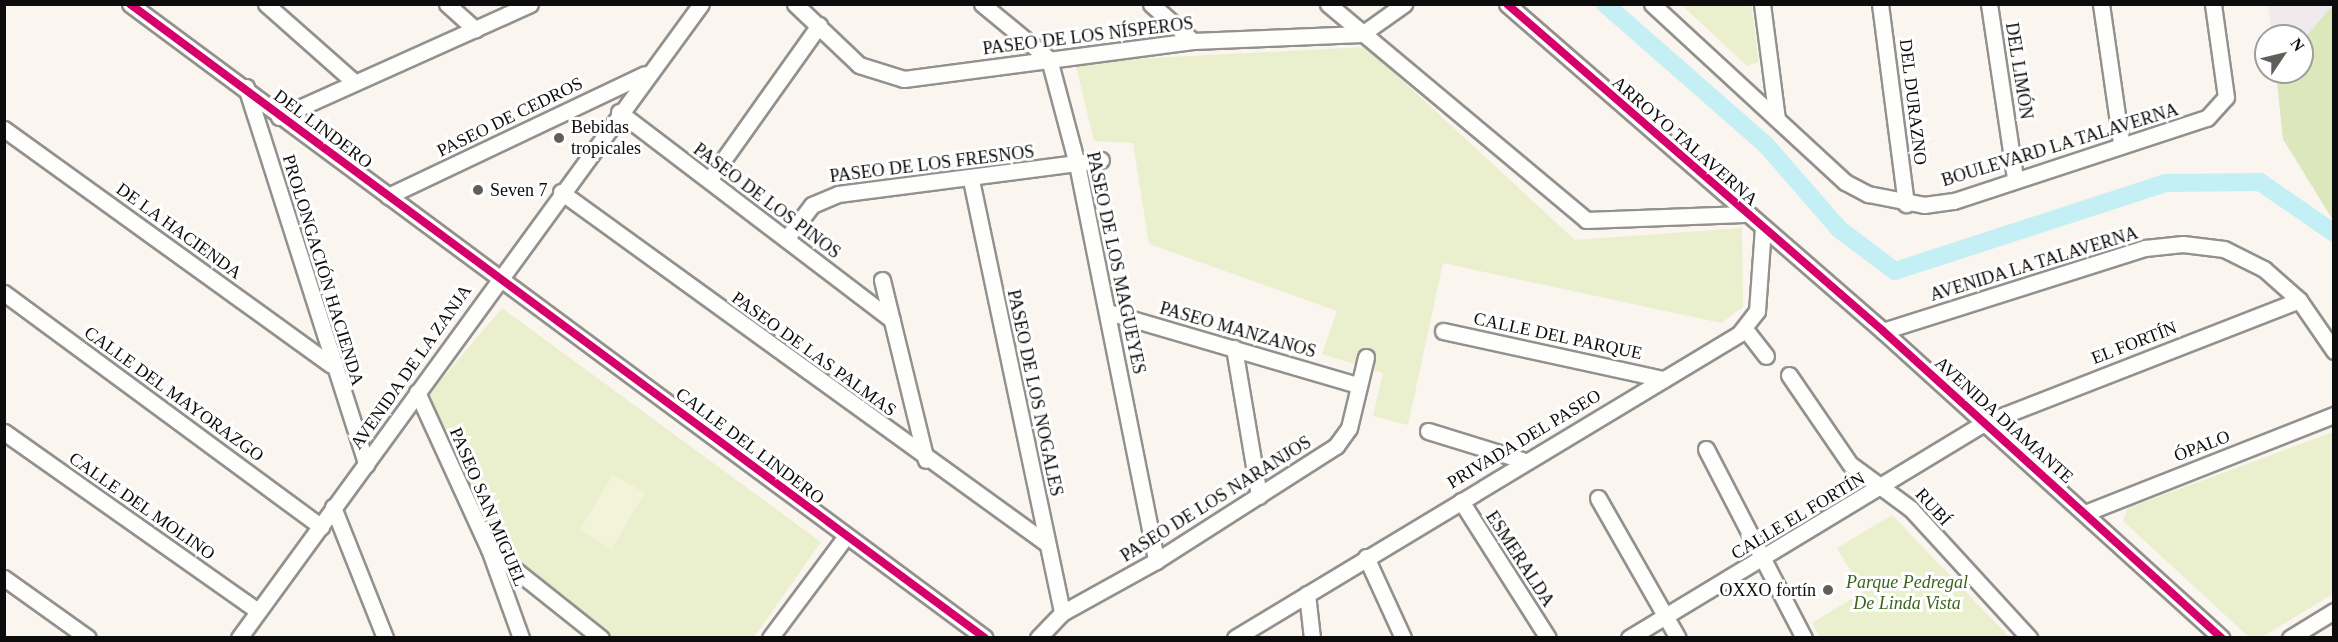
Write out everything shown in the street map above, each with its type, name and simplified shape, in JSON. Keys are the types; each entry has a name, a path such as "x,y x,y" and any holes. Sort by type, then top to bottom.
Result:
{"street":[{"name":"DEL LINDERO","path":"130,4 246,86 279,117 498,278"},
{"path":"266,4 353,81"},
{"path":"447,4 475,28"},
{"path":"279,117 353,81 530,4"},
{"name":"AVENIDA DE LA ZANJA","path":"243,635 498,278 648,72 701,4"},
{"name":"PASEO DE LOS NÍSPEROS","path":"795,4 859,65 904,79 1193,41 1362,34"},
{"path":"982,4 1049,59"},
{"path":"1151,4 1193,41"},
{"path":"1328,4 1579,216 1594,222 1744,214"},
{"path":"1362,34 1404,4"},
{"name":"ARROYO TALAVERNA","path":"1506,4 1744,214 1763,228"},
{"name":"BOULEVARD LA TALAVERNA","path":"1652,4 1845,182 1906,204 1954,201 2121,143 2190,126 2219,110 2226,97 2213,4"},
{"path":"1762,4 1777,119"},
{"name":"DEL DURAZNO","path":"1880,4 1906,204"},
{"name":"DEL LIMÓN","path":"1989,4 2015,179"},
{"path":"2101,4 2121,143"},
{"path":"709,180 819,25"},
{"name":"PASEO DE LOS MAGUEYES","path":"1049,59 1077,164 1156,561"},
{"name":"PASEO DE CEDROS","path":"388,196 648,72"},
{"name":"PROLONGACIÓN HACIENDA","path":"246,86 331,365 366,464"},
{"name":"PASEO DE LOS PINOS","path":"619,112 892,320"},
{"name":"DE LA HACIENDA","path":"4,129 331,365"},
{"name":"PASEO DE LOS FRESNOS","path":"786,239 821,199 971,180 1101,160"},
{"name":"PASEO DE LOS NOGALES","path":"971,180 1062,613"},
{"name":"PASEO DE LAS PALMAS","path":"561,192 926,460 1046,543"},
{"path":"1763,228 1756,311 1745,328 1766,356"},
{"name":"AVENIDA DIAMANTE","path":"1763,228 1883,331 2221,638"},
{"name":"AVENIDA LA TALAVERNA","path":"1883,331 2145,249 2183,244 2223,249 2264,269 2299,300 2334,351"},
{"name":"CALLE DEL LINDERO","path":"498,278 985,638"},
{"path":"882,280 926,460"},
{"name":"CALLE DEL MAYORAZGO","path":"4,293 321,527"},
{"name":"EL FORTÍN","path":"1984,423 2299,300"},
{"name":"PASEO MANZANOS","path":"1108,312 1358,385"},
{"name":"PRIVADA DEL PASEO","path":"1234,638 1461,501 1522,460 1664,379 1745,328"},
{"name":"CALLE DEL PARQUE","path":"1443,331 1664,379"},
{"path":"1234,348 1259,496"},
{"name":"PASEO DE LOS NARANJOS","path":"1038,638 1062,613 1156,561 1259,496 1345,437 1366,357"},
{"name":"RUBÍ","path":"1790,375 1850,464 1911,510 2029,638"},
{"name":"PASEO SAN MIGUEL","path":"417,392 489,549 521,638"},
{"name":"ÓPALO","path":"2085,513 2334,415"},
{"name":"CALLE EL FORTÍN","path":"1629,638 1883,489 1984,423"},
{"path":"1428,431 1522,460"},
{"name":"CALLE DEL MOLINO","path":"4,432 258,611"},
{"path":"1706,449 1762,561 1804,638"},
{"path":"1598,498 1668,615 1678,638"},
{"name":"ESMERALDA","path":"1461,501 1548,638"},
{"path":"333,507 385,638"},
{"path":"774,636 846,536"},
{"path":"489,549 601,638"},
{"path":"1366,557 1403,638"},
{"path":"4,578 88,638"},
{"path":"1307,594 1312,638"},
{"path":"2289,638 2334,611"}],"shaded area":[{"path":"2268,5 2333,5 2333,220 2283,139 2277,84 2314,84 2314,24 2270,24"}],"green space":[{"path":"1682,5 1751,5 1759,62 1747,66"},
{"path":"2333,5 2333,220 2283,139 2277,84 2314,84 2314,27"},
{"path":"1366,47 1575,240 1742,228 1743,307 1721,323 1443,263 1408,425 1373,416 1383,373 1322,354 1337,311 1149,244 1133,143 1094,141 1075,62"},
{"path":"502,308 821,542 754,637 612,637 490,545 425,399"},
{"path":"2333,432 2333,594 2262,637 2249,637 2123,521 2128,508"},
{"path":"613,474 645,493 611,549 580,530"},
{"name":"Parque Pedregal De Linda Vista","path":"1892,515 2009,637 1820,637 1812,623 1863,592 1837,548"}],"waterway":[{"name":"ARROYO TALAVERNA","path":"1605,4 1766,145 1839,229 1895,271 2166,183 2260,182 2334,233"}],"cycle path":[{"path":"130,4 985,638"},
{"path":"1507,4 1883,331 2221,638"}],"place":[{"name":"Bebidas tropicales","path":"559,138"},
{"name":"Seven 7","path":"478,190"},
{"name":"OXXO fortín","path":"1828,590"}]}
